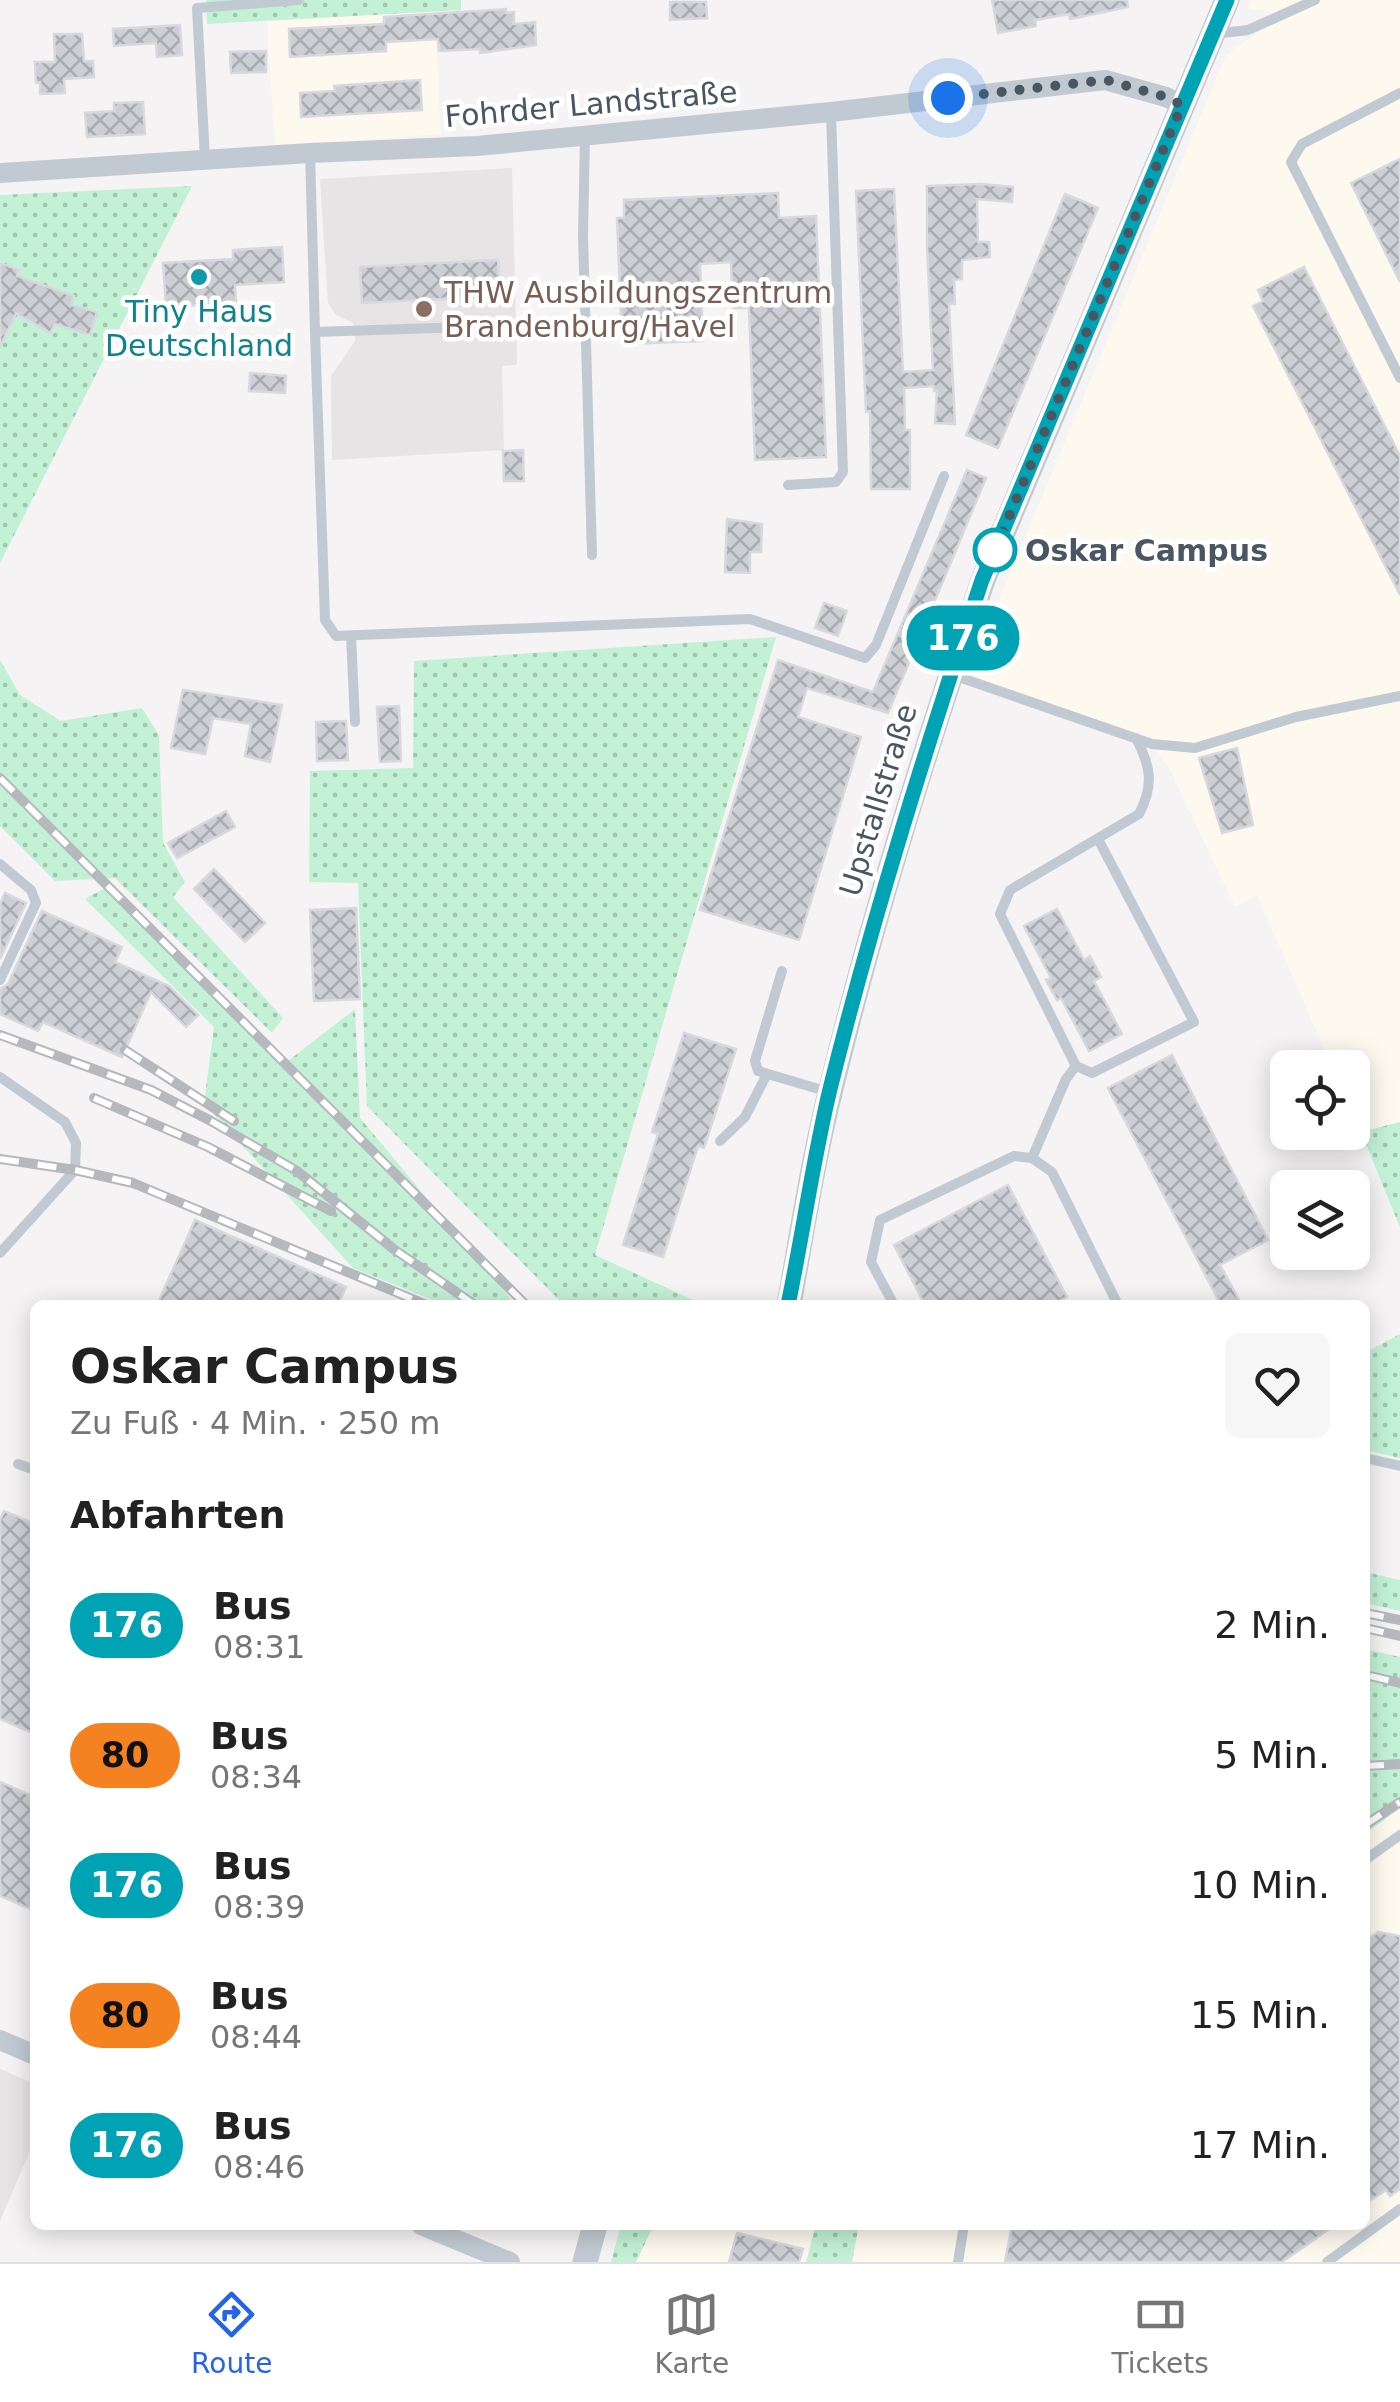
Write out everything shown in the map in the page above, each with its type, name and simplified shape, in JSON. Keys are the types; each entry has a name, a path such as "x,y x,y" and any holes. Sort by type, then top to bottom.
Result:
{"street":[{"name":"Upstallstraße","path":"789,1300 830,1092 889,866 950,674 982,580 1227,0"},
{"name":"Fohrder Landstraße","path":"0,174 477,146 831,112 1106,80 1182,105"},
{"path":"0,2040 30,2054"},
{"path":"433,2230 510,2262"},
{"path":"585,2262 594,2230"}],"lane":[{"path":"205,160 197,8 299,0"},
{"path":"1213,34 1248,30 1315,0"},
{"path":"1400,93 1302,144 1291,162 1400,378"},
{"path":"788,484 836,482 842,472 831,112"},
{"path":"585,136 583,234 592,555"},
{"path":"310,153 325,620 336,636 750,620 866,658 876,645 944,476"},
{"path":"315,332 496,326"},
{"path":"306,482 320,482"},
{"path":"351,636 355,722"},
{"path":"950,674 1152,744 1195,748 1296,717 1400,696"},
{"path":"1098,839 1194,1022 1092,1073 1076,1066 1000,914 1010,890 1139,814 1150,792 1146,757 1136,738"},
{"path":"0,864 31,890 36,903 0,980"},
{"path":"782,970 755,1061 758,1071 830,1092"},
{"path":"1032,1158 1066,1079 1076,1066"},
{"path":"720,1141 745,1117 766,1074"},
{"path":"0,1077 66,1122 76,1143 74,1170 0,1253"},
{"path":"891,1300 871,1262 880,1220 1014,1156 1032,1158 1052,1172 1116,1300"},
{"path":"1370,1459 1400,1466"},
{"path":"18,1464 30,1468"},
{"path":"1370,1856 1400,1835"},
{"path":"1327,2262 1400,2209"},
{"path":"958,2262 963,2230"}],"shaded area":[{"path":"1251,0 1400,0 1400,1122 1370,1130 1370,1050 1325,1050 1257,895 1235,907 1169,768 1152,744 966,679 1226,55 1284,14 1248,8"},
{"path":"435,12 441,134 275,147 267,21"},
{"name":"THW Ausbildungszentrum Brandenburg/Havel","path":"512,168 517,365 502,366 504,450 332,460 331,376 355,341 353,323 335,314 328,303 320,179"},
{"path":"1400,1808 1400,2262 852,2262 858,2230 1370,2230 1370,1830"},
{"path":"0,2069 30,2082 30,2151 0,2221"},
{"path":"652,2230 815,2230 806,2262 636,2262"}],"green space":[{"path":"206,0 461,0 461,10 207,24"},
{"path":"192,186 0,563 0,195"},
{"path":"776,637 595,1255 693,1300 559,1300 367,1106 358,883 309,882 310,771 413,768 414,661"},
{"path":"0,660 20,695 61,721 142,708 159,735 163,843 185,882 173,897 283,1018 272,1033 115,878 55,881 0,826"},
{"path":"111,885 288,1061 355,1009 360,1118 512,1300 433,1300 353,1268 204,1103 214,1027 85,899"},
{"path":"1400,1122 1400,1227 1368,1150 1370,1130"},
{"path":"1400,1334 1400,1458 1370,1451 1370,1350"},
{"path":"1370,1573 1400,1580 1400,1611 1370,1604"},
{"path":"1370,1650 1400,1657 1400,1808 1370,1830"},
{"path":"620,2230 652,2230 636,2262 611,2262"},
{"path":"815,2230 858,2230 852,2262 806,2262"}],"building":[{"path":"992,0 1127,0 1128,7 1070,19 1069,14 1035,20 1036,26 998,33"},
{"path":"670,2 706,2 707,18 670,20"},
{"path":"506,9 506,13 514,12 514,24 535,22 536,45 480,53 480,49 439,51 438,39 386,42 386,51 290,57 289,29 384,24 384,17"},
{"path":"180,25 182,55 157,57 156,43 114,46 113,29"},
{"path":"54,34 82,34 84,61 93,61 94,77 64,79 65,93 40,94 35,62 55,62"},
{"path":"266,51 266,72 231,73 230,52"},
{"path":"420,80 422,110 301,117 300,93 335,91 334,86"},
{"path":"143,102 145,134 87,137 85,113 114,111 114,103"},
{"path":"1400,159 1400,282 1351,183"},
{"path":"927,186 1013,187 1012,202 977,199 978,242 989,242 990,257 962,260 962,279 954,280 955,304 949,304 955,424 935,423 934,386 904,388 905,430 910,430 910,489 871,489 856,191 894,189 903,372 933,370"},
{"path":"778,193 779,218 816,216 826,457 755,460 749,308 733,308 731,262 700,264 703,341 622,344 617,218 624,218 624,200"},
{"path":"1065,194 1098,208 998,448 966,435"},
{"name":"Tiny Haus Deutschland","path":"282,247 284,282 235,285 236,303 166,307 163,263 233,259 233,250"},
{"path":"498,260 500,296 362,303 360,267"},
{"path":"0,263 19,270 17,276 74,296 71,305 97,312 90,335 55,324 50,333 16,313 0,347"},
{"path":"1304,267 1400,456 1400,595 1253,306 1263,301 1258,290"},
{"path":"250,373 286,376 285,393 249,391"},
{"path":"523,450 524,481 504,481 503,451"},
{"path":"967,470 986,478 888,713 807,688 798,717 861,737 799,940 700,910 778,660 873,692"},
{"path":"727,519 762,524 761,552 750,552 750,573 725,572"},
{"path":"824,603 847,611 838,636 815,628"},
{"path":"183,690 282,705 270,762 245,756 251,724 213,718 205,754 171,748"},
{"path":"399,706 401,761 380,762 377,707"},
{"path":"346,721 348,760 317,761 316,722"},
{"path":"1237,748 1253,825 1222,833 1199,758"},
{"path":"226,811 235,827 177,858 168,843"},
{"path":"214,869 265,923 245,942 194,889"},
{"path":"5,893 26,903 0,959 0,904"},
{"path":"356,908 360,999 314,1001 310,910"},
{"path":"1057,909 1084,960 1090,956 1101,977 1094,981 1122,1034 1089,1051 1061,998 1057,1000 1046,980 1051,978 1024,926"},
{"path":"42,911 122,947 115,962 169,986 198,1015 186,1027 151,992 122,1057 43,1022 38,1031 0,1014 0,989 8,984"},
{"path":"684,1033 736,1049 704,1148 698,1146 663,1257 623,1245 658,1134 652,1132"},
{"path":"1172,1055 1268,1240 1220,1265 1239,1300 1218,1300 1108,1088"},
{"path":"1008,1185 1067,1297 922,1300 894,1245"},
{"path":"195,1220 346,1287 340,1300 159,1300"},
{"path":"4,1511 30,1522 30,1732 0,1719 0,1520"},
{"path":"0,1782 30,1795 30,1909 0,1896"},
{"path":"1378,1932 1400,1936 1400,2189 1390,2196 1386,2190 1370,2201 1370,1938"},
{"path":"1011,2230 1328,2230 1282,2262 1005,2262"},
{"path":"737,2233 803,2249 799,2262 729,2262"}],"railway":[{"path":"0,778 521,1300"},
{"path":"0,1035 151,1090 211,1121 297,1171 395,1250 468,1300"},
{"path":"125,1050 234,1121"},
{"path":"94,1098 208,1147 331,1211"},
{"path":"0,1159 133,1183 415,1300"},
{"path":"1370,1614 1400,1620"},
{"path":"1370,1629 1400,1636"},
{"path":"1370,1676 1400,1683"},
{"path":"1370,1766 1400,1764"},
{"path":"1370,1822 1400,1802"}],"bus line":[{"name":"176","path":"789,1300 830,1092 889,866 950,674 982,580 1227,0"}],"place":[{"name":"Tiny Haus Deutschland","path":"199,277"},
{"name":"THW Ausbildungszentrum Brandenburg/Havel","path":"424,309"},
{"name":"Oskar Campus","path":"995,550"}],"route":[{"path":"948,98 1106,80 1182,105 995,550"}]}
